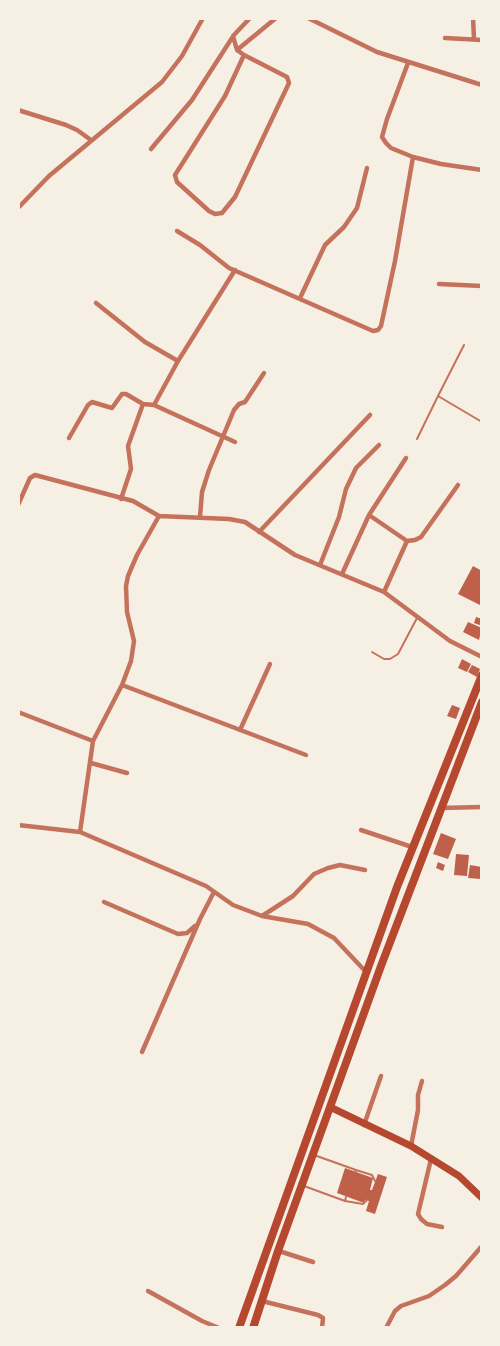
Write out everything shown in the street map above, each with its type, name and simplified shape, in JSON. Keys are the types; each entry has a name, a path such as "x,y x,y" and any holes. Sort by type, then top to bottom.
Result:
{"highway":[{"path":"253,1328 330,1107 476,714 482,675"},
{"path":"239,1328 397,887 413,847 482,702"},
{"path":"397,887 409,890"}],"main road":[{"path":"330,1107 411,1146 459,1176 482,1198"}],"street":[{"path":"18,208 49,176 162,82 182,56 203,18"},
{"path":"151,148 192,100 233,36 250,18"},
{"path":"237,50 276,18"},
{"path":"308,18 377,52 482,85"},
{"path":"473,18 474,39"},
{"path":"233,36 237,50 287,77 289,81 235,197 222,213 215,214 177,182 175,175 225,96 244,55"},
{"path":"445,38 482,40"},
{"path":"408,63 382,137 391,148 413,157 482,170"},
{"path":"18,110 77,130 91,140"},
{"path":"177,231 200,245 224,265 373,331 379,328 395,261 413,157"},
{"path":"300,298 325,245 344,228 357,208 367,168"},
{"path":"154,405 178,361 235,270"},
{"path":"438,284 482,286"},
{"path":"96,303 145,342 178,361"},
{"path":"201,517 202,492 234,410 239,404 245,402 264,373"},
{"path":"69,438 88,405 92,402 112,408 122,394 126,394 143,404 154,405 235,442"},
{"path":"121,499 131,469 128,446 143,404"},
{"path":"259,532 370,415"},
{"path":"320,565 339,518 344,493 350,480 356,468 379,445"},
{"path":"342,574 369,515 406,458"},
{"path":"18,503 30,478 35,476 132,501 159,516 239,519 295,555 384,591 450,641 482,657"},
{"path":"369,515 407,541 416,540 421,537 458,485"},
{"path":"80,832 93,741 122,685 131,661 134,641 127,612 128,576 159,516"},
{"path":"384,591 407,541"},
{"path":"240,730 270,664"},
{"path":"122,685 306,754"},
{"path":"18,712 93,741"},
{"path":"91,763 127,773"},
{"path":"440,808 482,807"},
{"path":"18,825 80,832 206,886 234,905 262,916 308,924 334,938 367,973"},
{"path":"361,830 413,847"},
{"path":"262,916 293,896 314,874 340,865 365,870"},
{"path":"142,1052 197,925 214,892"},
{"path":"104,902 178,934 187,933 197,925"},
{"path":"364,1125 381,1076"},
{"path":"411,1146 422,1081"},
{"path":"431,1159 418,1214 427,1224 442,1227"},
{"path":"386,1328 395,1311 429,1296 445,1285 456,1276 482,1245"},
{"path":"278,1251 313,1262"},
{"path":"148,1291 201,1321 219,1328"},
{"path":"262,1301 318,1315 323,1318 322,1328"}],"lane":[{"path":"417,439 464,345"},
{"path":"438,396 482,422"},
{"path":"372,652 384,659 390,659 398,654 417,618"},
{"path":"314,1155 372,1175 375,1181"},
{"path":"302,1185 345,1201 363,1204 367,1200"},
{"path":"345,1201 346,1197"}],"building":[{"path":"473,566 482,571 482,606 458,594"},
{"path":"476,617 482,619 482,626 474,623"},
{"path":"468,622 482,628 479,640 463,632"},
{"path":"462,659 471,664 467,672 458,668"},
{"path":"472,665 480,669 477,677 468,672"},
{"path":"452,705 460,708 456,719 447,716"},
{"path":"441,833 456,839 448,859 433,854"},
{"path":"456,854 469,855 467,876 454,875"},
{"path":"438,862 445,865 443,871 436,868"},
{"path":"470,865 482,867 481,879 468,878"},
{"path":"345,1168 373,1178 370,1190 378,1174 387,1177 375,1214 366,1211 369,1201 365,1200 364,1203 337,1193"}]}
